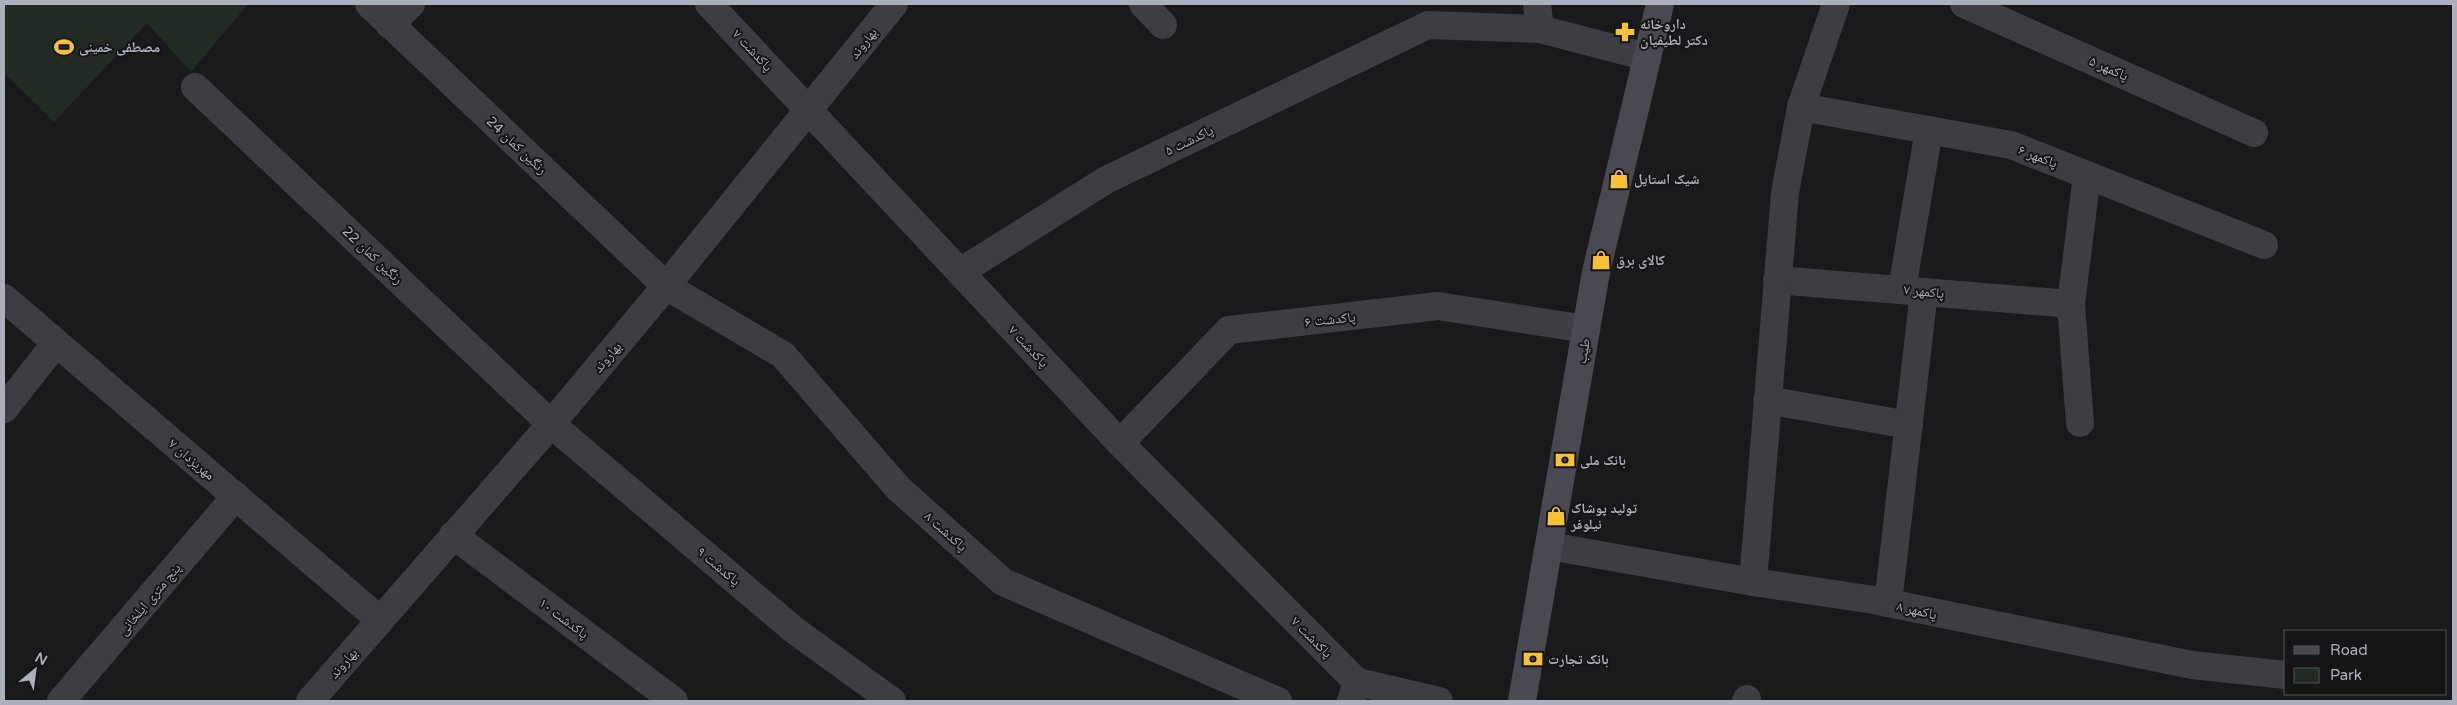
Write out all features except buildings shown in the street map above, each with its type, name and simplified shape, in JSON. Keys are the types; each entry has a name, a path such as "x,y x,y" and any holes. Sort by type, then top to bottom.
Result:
{"main road":[{"name":"طیب","path":"1522,701 1596,272 1660,4"}],"street":[{"name":"رنگین کمان 24","path":"369,4 666,286"},
{"path":"390,25 411,4"},
{"name":"پاکدشت ۷","path":"709,4 1354,692"},
{"name":"بهاروند","path":"310,701 551,424 809,111 894,4"},
{"path":"1142,4 1163,25"},
{"path":"1753,582 1784,192 1801,107 1836,4"},
{"name":"پاکمهر ۵","path":"1964,4 2254,133"},
{"path":"1428,15 1539,16 1647,57"},
{"name":"پاکدشت ۵","path":"960,272 1106,180 1428,15"},
{"name":"رنگین کمان 22","path":"195,87 551,424"},
{"name":"پاکمهر ۶","path":"1801,107 2011,145 2264,245"},
{"path":"1888,603 1909,425 1913,290 1929,130"},
{"path":"2080,423 2071,304 2087,175"},
{"name":"پاکمهر ۷","path":"1777,280 2071,304"},
{"name":"پاکدشت ۸","path":"666,286 783,354 898,488 1003,582 1278,701"},
{"name":"مهریزدان ۷","path":"4,298 380,620"},
{"name":"پاکدشت ۶","path":"1120,443 1229,330 1438,306 1586,329"},
{"path":"4,409 56,343"},
{"path":"1767,400 1909,425"},
{"name":"پاکدشت ۹","path":"551,424 794,630 892,701"},
{"name":"پنج متری ایلخانی","path":"62,701 236,496"},
{"name":"پاکدشت ۱۰","path":"453,535 674,701"},
{"name":"پاکمهر ۸","path":"1549,546 1753,582 1888,603 2192,665 2284,675"},
{"path":"1354,692 1439,701"}],"green space":[{"name":"مصطفی خمینی","path":"4,4 248,4 191,72 147,23 54,122 4,73"}],"place":[{"name":"داروخانه دکتر لطیفیان","path":"1625,32"},
{"name":"مصطفی خمینی","path":"64,47"},
{"name":"شیک استایل","path":"1619,179"},
{"name":"کالای برق","path":"1601,260"},
{"name":"بانک ملی","path":"1565,460"},
{"name":"تولید پوشاک نیلوفر","path":"1556,516"},
{"name":"بانک تجارت","path":"1533,659"}]}
